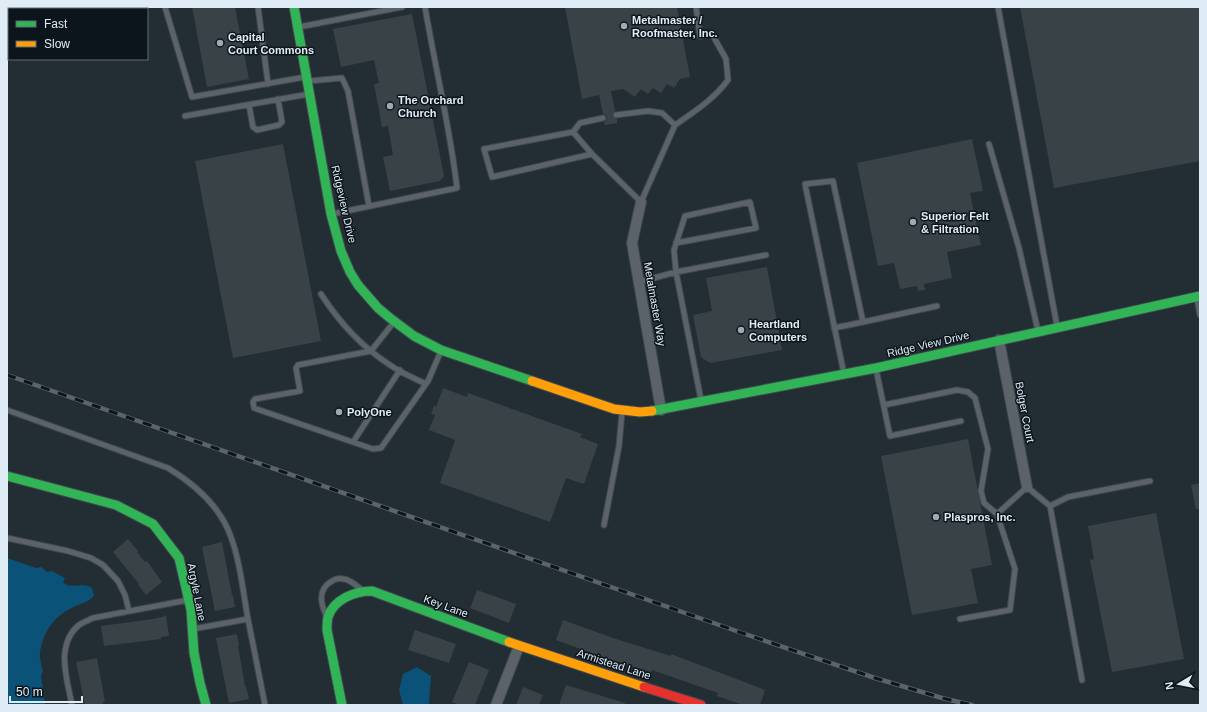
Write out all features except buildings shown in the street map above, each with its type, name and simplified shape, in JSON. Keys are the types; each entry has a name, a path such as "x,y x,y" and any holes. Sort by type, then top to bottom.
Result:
{"street":[{"name":"Ridgeview Drive","path":"294,7 331,214 339,243 350,272 370,300 394,322 418,339 441,350 614,409 640,412 661,410"},
{"name":"Metalmaster Way","path":"641,202 632,243 661,410"},
{"name":"Ridge View Drive","path":"661,410 844,375 1198,296"},
{"name":"Bolger Court","path":"999,340 1027,487"},
{"name":"Argyle Lane","path":"7,476 116,505 153,524 179,558 191,610 194,653 206,705"},
{"path":"328,618 335,606 345,598 356,592 364,590"},
{"name":"Key Lane","path":"364,590 372,591 519,646"},
{"name":"Key Lane","path":"328,618 327,630 342,705"},
{"path":"496,705 519,646"},
{"name":"Armistead Lane","path":"519,646 701,705"}],"lane":[{"path":"165,7 192,97 307,79 342,78 348,91 369,206"},
{"path":"258,7 268,84"},
{"path":"297,28 402,7"},
{"path":"331,214 457,188 454,157 425,7"},
{"path":"573,132 592,154 641,202 675,125 698,109 723,87 728,80 726,59 712,34 700,36 696,7"},
{"path":"998,7 1057,327"},
{"path":"186,116 310,94"},
{"path":"249,105 254,127 257,130 279,125 282,122 278,99"},
{"path":"616,115 648,111 662,112 675,125"},
{"path":"592,154 492,177 484,149 573,132 580,123 603,118"},
{"path":"989,144 1019,248 1038,332"},
{"path":"844,375 805,184 833,181 863,322"},
{"path":"676,243 756,228 750,202 686,216 676,243 674,250 676,272 701,402"},
{"path":"639,282 676,272 766,255"},
{"path":"321,294 341,322 371,351 391,366 426,384"},
{"path":"1198,296 1200,315"},
{"path":"834,328 937,306"},
{"path":"394,322 371,351 298,365 296,368 300,391 255,399 253,402 254,408 373,449 381,448 426,384 441,350"},
{"path":"876,368 890,436 961,421"},
{"path":"353,442 400,370"},
{"path":"884,405 957,390 968,392 975,398 988,449 981,491 984,503 997,514 1015,569 1010,610 960,619"},
{"path":"604,525 619,446 622,410"},
{"path":"7,412 168,468 185,478 204,494 218,512 232,540 264,705"},
{"path":"1050,506 1068,497 1150,481"},
{"path":"997,514 1027,487 1050,506 1082,680"},
{"path":"7,538 68,551 91,558 103,564 118,581 125,595 129,611"},
{"name":"Key Lane","path":"328,618 322,607 321,601 323,589 327,584 333,580 344,579 364,590"},
{"path":"72,705 65,668 64,650 71,635 79,625 93,618 188,600"},
{"path":"192,629 248,619"}],"water":[{"path":"7,558 36,568 41,567 47,572 52,571 65,578 63,583 66,585 89,586 92,588 94,596 64,612 58,617 49,627 43,640 40,660 43,672 41,675 45,705 7,705"},
{"path":"417,667 431,676 429,704 403,705 399,690 403,674"}],"railway":[{"path":"7,375 742,633 875,678 942,698 972,705"}],"traffic: fast":[{"path":"294,7 331,214 341,251 350,272 358,285 378,308 414,336 441,350 532,381"},
{"path":"652,411 876,368 1200,296"},
{"path":"7,476 116,505 153,524 179,558 191,610 194,653 206,705"},
{"path":"342,705 327,630 327,622 328,617 335,605 352,594 372,591 509,642"}],"traffic: slow":[{"path":"532,381 614,409 640,412 652,411"},
{"path":"509,642 644,687"}],"traffic: jam":[{"path":"644,687 701,705"}],"place":[{"name":"Metalmaster / Roofmaster, Inc.","path":"624,26"},
{"name":"Capital Court Commons","path":"220,43"},
{"name":"The Orchard Church","path":"390,106"},
{"name":"Superior Felt & Filtration","path":"913,222"},
{"name":"Heartland Computers","path":"741,330"},
{"name":"PolyOne","path":"339,412"},
{"name":"Plaspros, Inc.","path":"936,517"}]}
